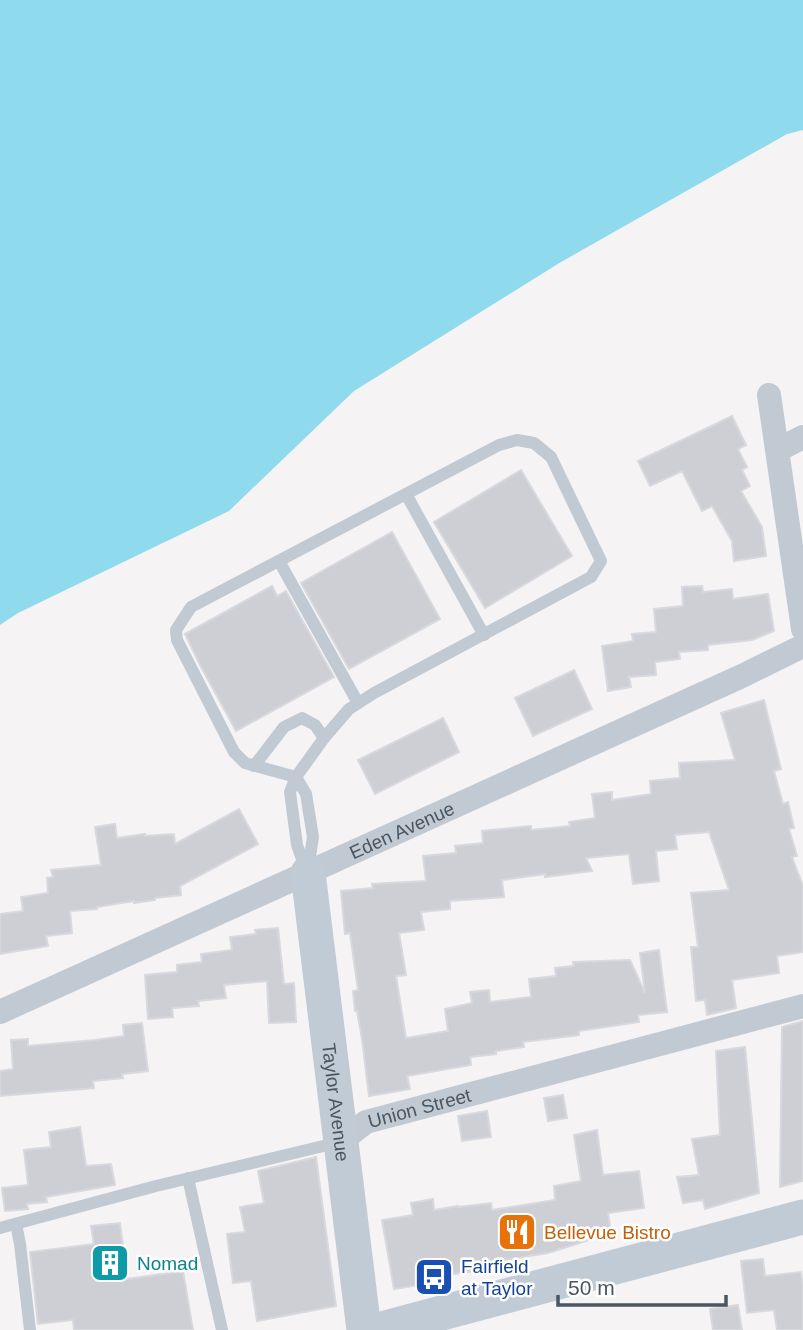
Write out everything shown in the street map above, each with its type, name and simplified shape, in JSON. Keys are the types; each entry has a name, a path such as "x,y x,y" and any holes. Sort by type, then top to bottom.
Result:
{"street":[{"path":"769,395 803,629"},
{"path":"778,450 803,437"},
{"name":"Eden Avenue","path":"0,1012 803,646"},
{"name":"Taylor Avenue","path":"307,873 364,1330"},
{"name":"Union Street","path":"340,1142 366,1122 803,1006"},
{"path":"378,1330 803,1217"}],"lane":[{"path":"296,777 254,766 234,752 177,640 176,630 191,607 499,444 517,440 534,443 551,457 600,561 591,577 349,709 296,777 290,792 297,845 307,873"},
{"path":"406,494 484,635"},
{"path":"279,561 358,703"},
{"path":"254,766 284,727 302,718 315,726 324,738"},
{"name":"Union Street","path":"0,1228 188,1178 340,1142"},
{"path":"188,1178 222,1330"},
{"path":"16,1224 30,1330"}],"water":[{"path":"0,0 803,0 803,130 787,134 561,262 354,391 229,511 18,613 0,625"}],"building":[{"path":"732,416 746,445 738,449 747,467 742,470 750,486 741,491 762,527 766,556 734,561 732,541 712,506 702,511 682,471 650,486 638,461"},
{"path":"521,470 572,556 485,608 434,522"},
{"path":"392,532 440,619 349,669 301,583"},
{"path":"272,586 277,596 286,591 334,677 236,731 185,634"},
{"path":"702,586 703,592 732,589 733,599 768,594 774,631 752,640 708,645 708,650 679,652 680,659 655,662 656,675 629,677 631,687 608,691 602,646 633,641 632,634 656,632 654,609 683,606 682,587"},
{"path":"574,670 592,709 533,736 515,698"},
{"path":"764,700 781,769 774,771 783,804 788,802 794,828 789,829 797,856 792,857 803,886 803,952 777,956 779,973 732,980 736,1008 707,1015 705,1000 696,1001 691,947 698,947 691,893 729,890 709,832 675,835 677,849 656,851 659,881 633,884 629,854 586,858 592,871 502,880 504,897 450,901 450,909 421,912 424,930 399,933 406,975 396,976 406,1038 448,1031 445,1009 472,1003 470,992 489,990 490,1002 531,997 529,979 556,976 555,968 574,966 573,962 630,960 645,993 640,953 659,950 667,1012 638,1015 639,1022 579,1031 579,1035 523,1042 524,1047 470,1057 471,1065 407,1076 410,1089 369,1096 362,1039 355,1011 353,991 358,990 350,933 345,934 341,891 373,888 372,884 426,881 423,856 456,853 455,846 483,843 482,831 531,826 531,830 570,826 569,822 595,818 592,794 612,792 612,800 651,794 650,781 680,778 679,763 735,760 721,713"},
{"path":"443,718 459,752 375,794 358,760"},
{"path":"239,809 258,844 180,886 181,895 70,911 72,933 46,936 48,946 0,954 0,914 23,911 21,897 48,893 47,878 53,877 51,870 101,865 95,827 115,824 117,838 174,834 175,844"},
{"path":"278,928 284,984 294,983 296,1022 269,1023 267,981 224,985 226,998 198,1001 199,1006 172,1008 173,1017 148,1019 145,975 177,972 177,965 202,962 201,954 232,950 230,937 256,934 255,930"},
{"path":"803,1021 803,1181 780,1187 782,1027"},
{"path":"142,1023 148,1071 122,1074 123,1078 93,1081 94,1088 0,1096 0,1071 13,1069 11,1040 28,1039 28,1046 95,1040 124,1036 123,1025"},
{"path":"745,1047 759,1193 705,1209 703,1200 683,1203 677,1177 699,1175 692,1139 720,1135 716,1051"},
{"path":"563,1095 567,1118 548,1121 544,1098"},
{"path":"487,1111 491,1137 462,1141 458,1116"},
{"path":"80,1127 86,1166 111,1164 115,1185 46,1197 47,1202 27,1204 28,1209 5,1211 2,1188 28,1185 24,1150 51,1147 49,1132"},
{"path":"597,1130 603,1175 639,1171 644,1208 608,1213 611,1233 548,1253 498,1261 499,1268 446,1275 447,1277 419,1282 419,1285 394,1289 382,1220 413,1215 411,1203 433,1199 434,1210 491,1203 492,1210 555,1200 554,1186 581,1181 574,1135"},
{"path":"316,1157 336,1306 257,1321 251,1281 233,1283 227,1234 245,1232 240,1207 264,1203 258,1171"},
{"path":"120,1223 127,1279 183,1271 193,1330 74,1330 73,1320 38,1324 30,1252 94,1244 91,1226"},
{"path":"763,1259 765,1276 801,1272 803,1330 777,1330 774,1310 747,1313 741,1261"},
{"path":"738,1305 742,1330 713,1330 710,1309"}],"place":[{"name":"Bellevue Bistro","path":"517,1232"},
{"name":"Nomad","path":"110,1263"},
{"name":"Fairfield at Taylor","path":"434,1277"}]}
